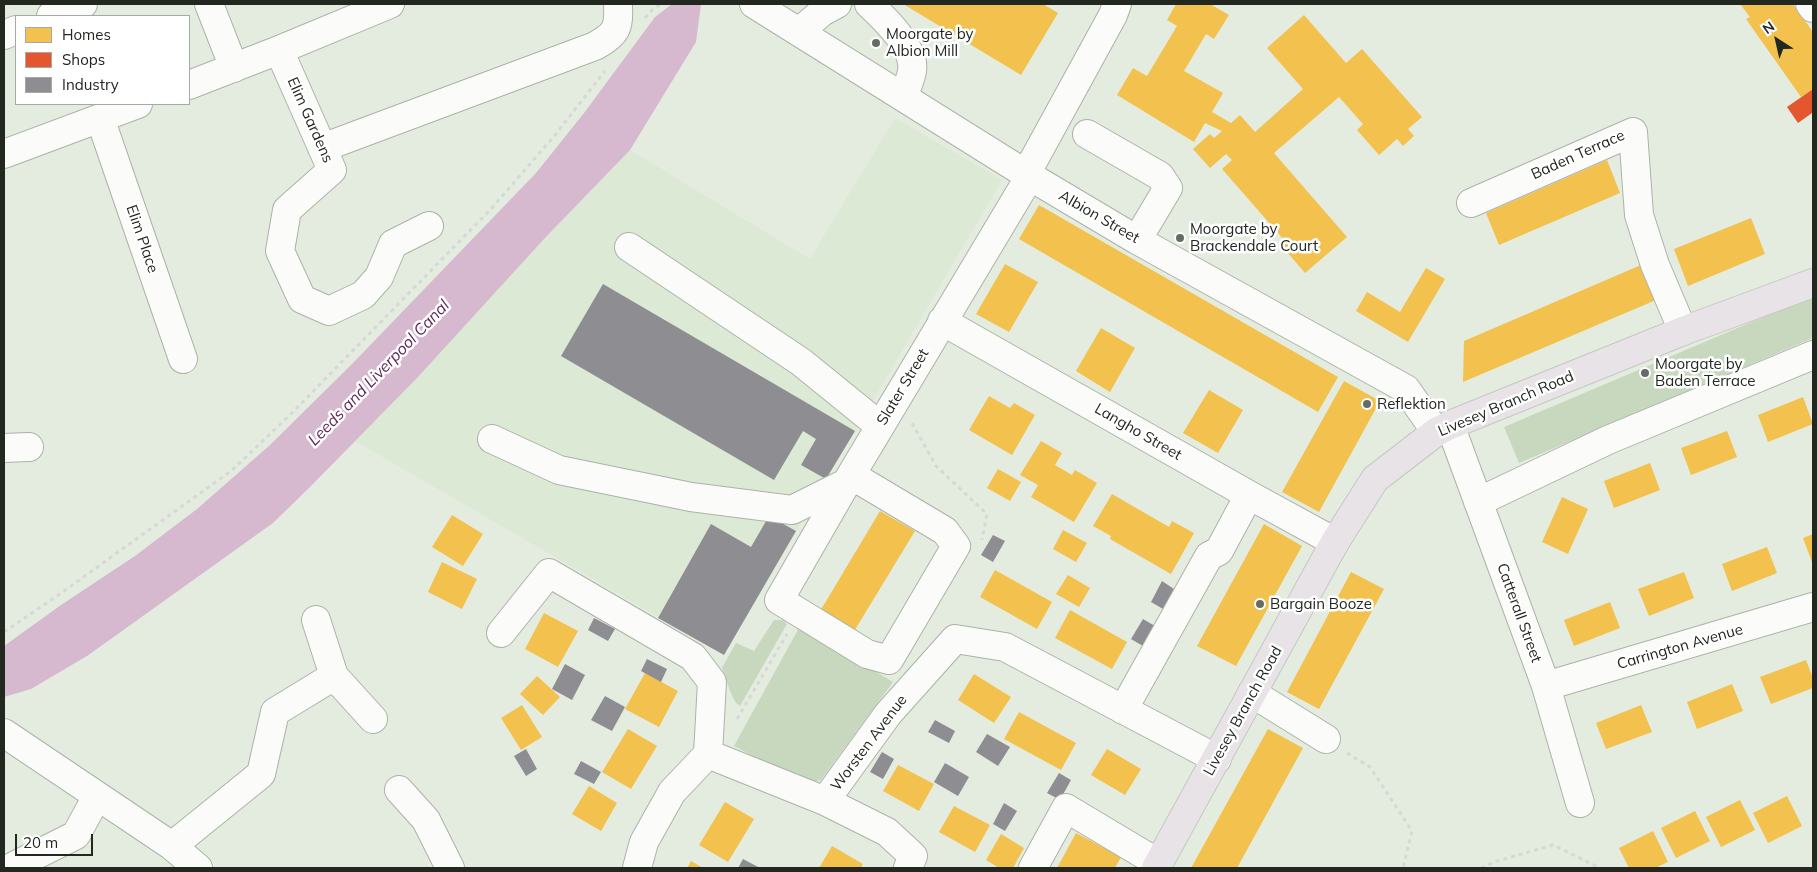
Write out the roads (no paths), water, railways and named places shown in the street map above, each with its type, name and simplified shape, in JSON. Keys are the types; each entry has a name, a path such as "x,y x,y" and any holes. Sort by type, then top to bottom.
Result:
{"main road":[{"name":"Livesey Branch Road","path":"1157,866 1335,542 1375,479 1443,429 1684,331 1813,282"}],"street":[{"path":"54,15 83,4"},
{"path":"209,4 234,68"},
{"path":"190,84 234,68 390,4"},
{"path":"322,148 595,46 608,39 619,23 618,4"},
{"name":"Albion Street","path":"754,4 1028,175 1137,240 1406,389 1443,429"},
{"path":"799,32 822,12 837,4"},
{"path":"869,4 900,36 910,55 913,70 903,97"},
{"name":"Slater Street","path":"848,479 945,531 956,546 889,660 867,654 779,600 848,479 1028,175 1114,15 1117,4"},
{"path":"1810,4 1813,8"},
{"name":"Elim Gardens","path":"279,50 332,170 287,210 280,250 302,299 329,311 363,295 379,277 393,244 429,226"},
{"path":"5,152 135,105"},
{"name":"Elim Place","path":"100,118 184,359"},
{"name":"Baden Terrace","path":"1471,203 1633,132 1638,215 1655,265 1684,331"},
{"path":"1086,134 1160,176 1168,188 1137,240"},
{"path":"629,247 801,362 880,426"},
{"name":"Langho Street","path":"942,321 1335,542"},
{"path":"1478,502 1608,440 1813,355"},
{"name":"Catterall Street","path":"1443,429 1478,502 1546,686 1580,803"},
{"path":"492,439 559,470 691,496 792,510 848,479"},
{"path":"1123,710 1209,556 1219,551 1249,495"},
{"path":"501,633 549,573 693,657 712,682 708,754 672,792 644,842 637,868"},
{"name":"Carrington Avenue","path":"1546,686 1813,607"},
{"path":"316,620 334,676 373,719"},
{"name":"Worsten Avenue","path":"708,754 825,802 888,714 955,639 1005,647 1217,759"},
{"path":"172,846 261,774 275,712 334,676"},
{"path":"1252,693 1326,739"},
{"path":"4,733 172,846 198,868"},
{"path":"399,790 426,820 450,868"},
{"path":"10,868 76,834 97,796"},
{"path":"825,802 887,832 913,856 908,868"},
{"path":"1033,868 1066,808 1157,866"}],"water":[{"name":"Leeds and Liverpool Canal","path":"672,4 701,4 696,42 630,150 544,239 418,377 273,523 87,656 31,689 4,697 4,646 61,605 135,556 197,509 270,445 353,363 536,173 584,113 655,17"}],"place":[{"name":"Moorgate by Albion Mill","path":"876,43"},
{"name":"Moorgate by Brackendale Court","path":"1180,238"},
{"name":"Moorgate by Baden Terrace","path":"1645,373"},
{"name":"Reflektion","path":"1367,404"},
{"name":"Bargain Booze","path":"1260,604"}]}
